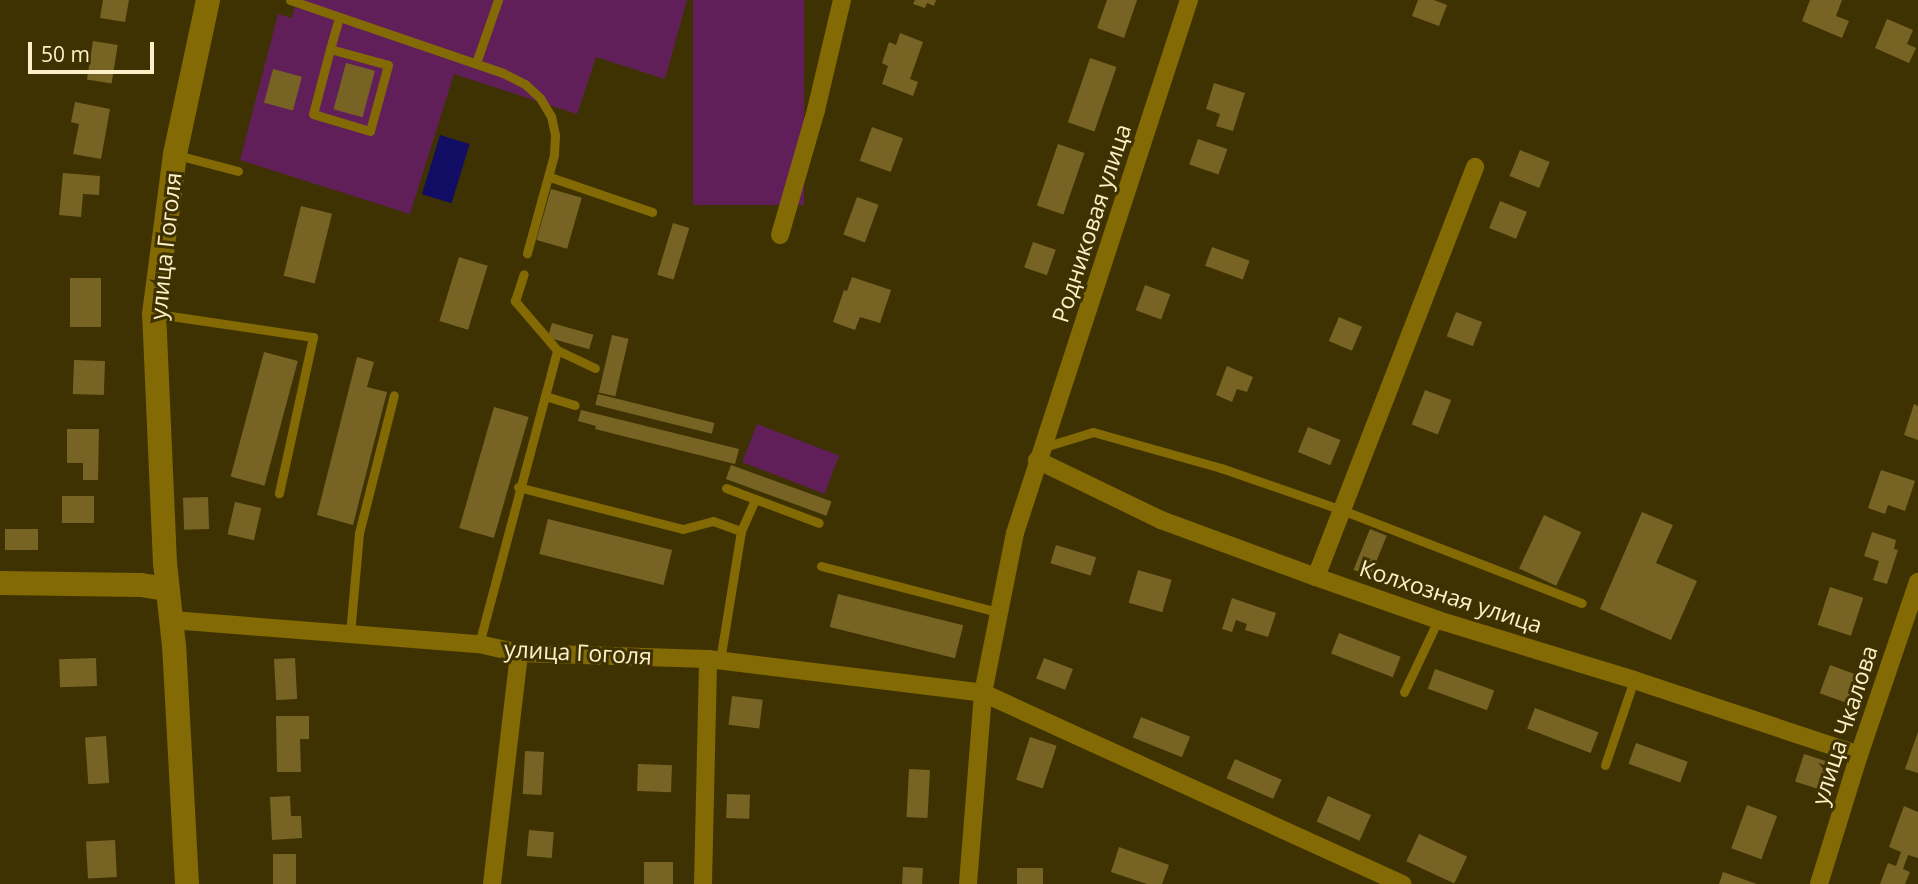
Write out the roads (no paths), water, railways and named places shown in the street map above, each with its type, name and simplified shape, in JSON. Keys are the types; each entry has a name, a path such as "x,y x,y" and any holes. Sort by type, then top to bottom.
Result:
{"main road":[{"name":"улица Гоголя","path":"187,884 172,620 167,589 154,314 175,154 208,0"},
{"path":"0,583 141,585 167,589"}],"street":[{"path":"780,235 816,110 842,0"},
{"name":"Родниковая улица","path":"983,693 1015,533 1189,0"},
{"path":"1316,577 1475,167"},
{"name":"Колхозная улица","path":"1041,453 1161,520 1438,620 1634,680 1859,755"},
{"name":"улица Чкалова","path":"1819,884 1859,755 1918,582"},
{"name":"улица Гоголя","path":"172,620 479,644 519,653 714,659 983,693"},
{"path":"492,884 519,653"},
{"path":"703,884 714,659"},
{"path":"968,884 983,693 1403,884"}],"lane":[{"path":"290,0 476,63 525,84 541,98 551,117 555,135 550,177 527,253"},
{"path":"476,63 498,0"},
{"path":"330,49 388,65 370,131 313,114 330,49 339,17"},
{"path":"175,154 238,171"},
{"path":"550,177 652,212"},
{"path":"524,274 515,301 557,350 595,368"},
{"path":"154,314 313,337 279,493"},
{"path":"479,644 518,488 557,350"},
{"path":"350,634 359,533 394,395"},
{"path":"545,396 575,405"},
{"path":"1041,453 1093,432 1221,468 1342,510 1582,603"},
{"path":"518,488 683,529 713,521 741,531"},
{"path":"726,488 818,523"},
{"path":"714,659 741,531 755,499"},
{"path":"821,566 999,612"},
{"path":"1405,692 1438,620"},
{"path":"1605,765 1634,680"}]}
